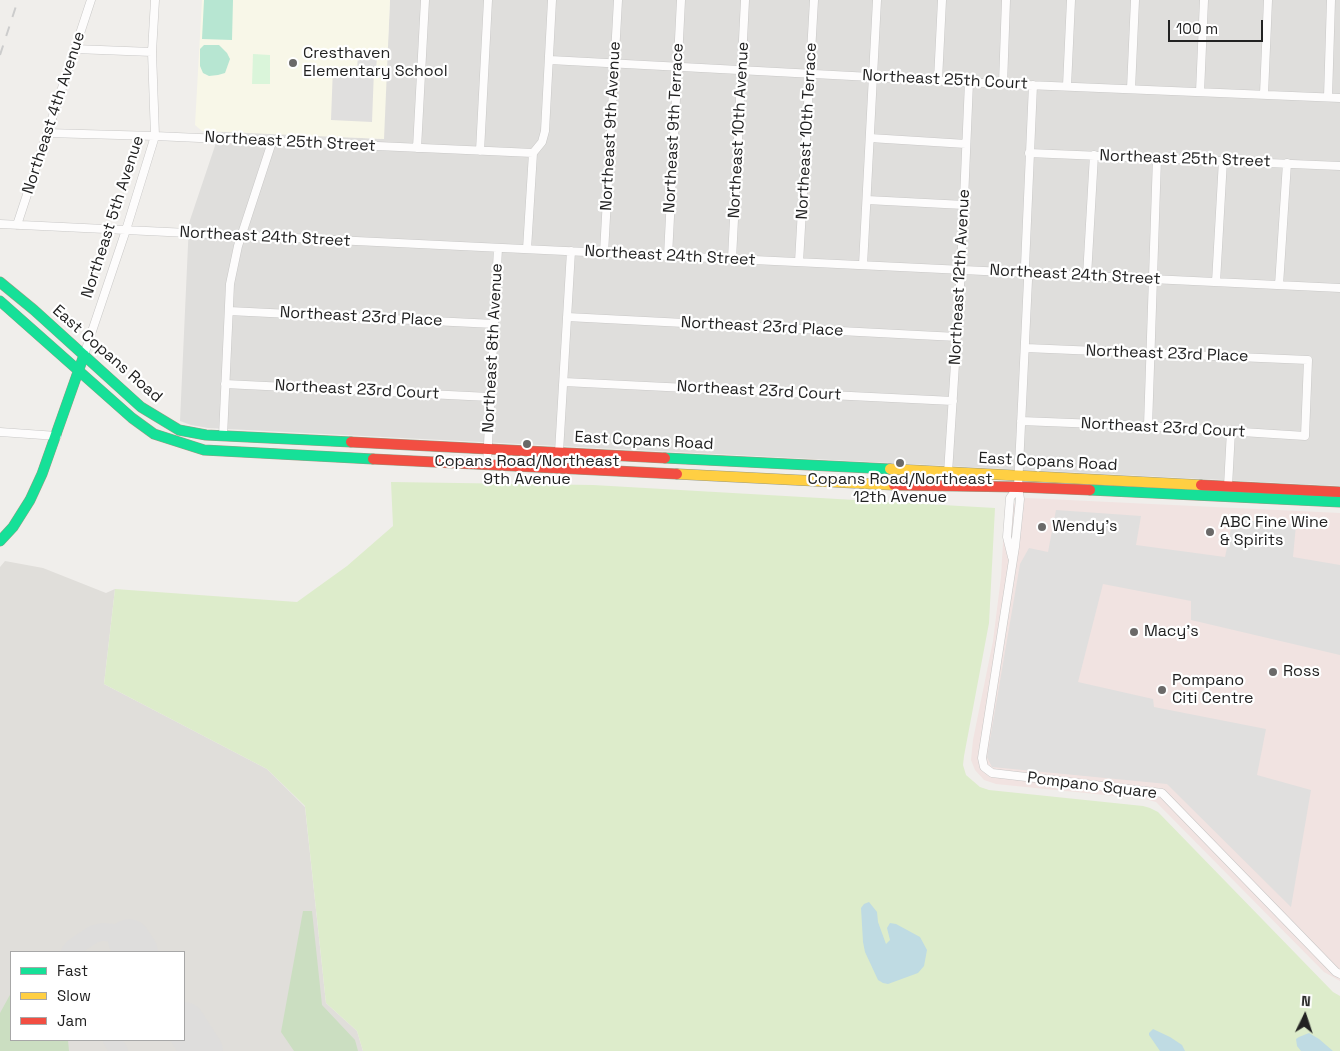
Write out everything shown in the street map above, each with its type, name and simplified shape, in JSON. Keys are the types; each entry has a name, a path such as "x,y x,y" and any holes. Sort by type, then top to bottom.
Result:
{"main road":[{"name":"East Copans Road","path":"0,282 141,407 179,430 206,435 1340,492"},
{"name":"East Copans Road","path":"0,301 132,418 154,434 174,442 204,450 888,485 1018,487 1340,502"},
{"name":"Northeast 5th Avenue","path":"0,541 13,527 30,500 42,474 84,355"},
{"path":"1212,496 1228,486"},
{"path":"1231,497 1238,490 1246,487"}],"street":[{"name":"Northeast 4th Avenue","path":"17,225 90,0"},
{"name":"Northeast 5th Avenue","path":"84,355 155,136 152,52 155,0"},
{"path":"417,148 426,0"},
{"path":"480,151 488,0"},
{"path":"527,249 533,154 542,142 545,132 552,0"},
{"name":"Northeast 9th Avenue","path":"604,253 618,0"},
{"name":"Northeast 9th Terrace","path":"668,256 681,0"},
{"name":"Northeast 10th Avenue","path":"732,259 745,0"},
{"name":"Northeast 10th Terrace","path":"799,262 814,0"},
{"path":"863,265 877,0"},
{"path":"938,80 942,0"},
{"path":"1003,84 1006,0"},
{"path":"1067,86 1071,0"},
{"path":"1131,89 1135,0"},
{"path":"1200,92 1204,0"},
{"path":"1264,94 1268,0"},
{"path":"1328,97 1331,0"},
{"path":"74,48 152,52"},
{"name":"Northeast 25th Court","path":"550,60 1003,84 1340,98"},
{"name":"Northeast 12th Avenue","path":"948,472 957,337 969,82"},
{"name":"Pompano Square","path":"1033,85 1024,266 1028,273 1026,348 1018,487 1010,498 1007,537 1012,557 982,758 984,767 992,773 1162,793 1340,974"},
{"name":"Northeast 25th Street","path":"47,133 155,136 533,154"},
{"path":"870,138 966,144"},
{"path":"223,436 228,311 232,277 241,236 272,142"},
{"name":"Northeast 25th Street","path":"1029,152 1340,166"},
{"path":"1088,276 1094,155"},
{"path":"1148,426 1157,158"},
{"path":"1216,282 1223,160"},
{"path":"1279,285 1287,163"},
{"path":"867,200 964,205"},
{"name":"Northeast 24th Street","path":"0,224 1340,288"},
{"name":"Northeast 8th Avenue","path":"486,464 498,248"},
{"path":"560,452 570,251"},
{"name":"Northeast 23rd Place","path":"228,311 494,324"},
{"name":"Northeast 23rd Place","path":"568,317 957,337"},
{"name":"Northeast 23rd Place","path":"1026,348 1308,360 1305,436"},
{"name":"Northeast 23rd Court","path":"564,382 953,401"},
{"name":"Northeast 23rd Court","path":"225,384 489,397"},
{"name":"Northeast 23rd Court","path":"1021,421 1148,426 1305,436"},
{"path":"1228,486 1231,431"},
{"path":"0,432 57,436"}],"shaded area":[{"name":"Cresthaven Elementary School","path":"202,0 390,0 384,139 202,131 195,125"},
{"path":"390,0 1340,0 1340,486 208,428 180,421 189,223 220,131 383,139"},
{"path":"358,56 377,57 376,70 374,70 372,122 331,120 333,67 357,68"},
{"name":"Pompano Citi Centre","path":"1026,498 1340,513 1340,981 1324,972 1156,802 1145,799 996,784 984,780 975,770 971,760 973,740 993,641 1001,577 1005,508"},
{"path":"1056,510 1141,516 1136,545 1225,557 1233,519 1296,525 1293,557 1340,565 1340,655 1191,620 1191,601 1103,584 1078,682 1153,699 1154,707 1266,729 1257,775 1311,790 1291,907 1167,784 992,767 987,757 1020,564 1029,548 1048,552"},
{"path":"5,561 43,568 106,593 115,589 104,684 267,769 305,807 326,1003 357,1031 363,1051 0,1051 0,567"}],"green space":[{"path":"204,0 233,0 232,40 202,39"},
{"path":"204,45 219,45 227,53 230,59 225,73 209,76 203,73 200,66 200,49"},
{"path":"253,54 270,55 270,84 252,84"},
{"path":"391,482 593,485 995,508 989,623 964,756 963,765 966,775 980,787 989,790 1143,806 1158,812 1333,992 1340,996 1340,1051 363,1051 357,1031 326,1003 305,806 267,769 104,684 115,589 297,602 347,566 393,526"},
{"path":"303,911 312,911 322,1005 355,1040 358,1051 294,1051 281,1032"},
{"path":"10,995 10,1041 68,1041 69,1051 0,1051 0,1013"}],"water":[{"path":"869,902 877,912 878,922 886,944 890,940 887,928 890,923 896,924 920,937 927,950 924,966 918,973 888,984 878,980 865,952 863,942 861,908"},
{"path":"1153,1029 1182,1045 1185,1051 1160,1051 1149,1035"},
{"path":"1309,1033 1333,1051 1301,1051 1297,1046 1296,1039"}],"taxiway":[{"path":"71,951 94,934 102,932 116,933 129,940"},
{"path":"113,1041 119,1051"}],"runway":[{"path":"129,940 136,951"},
{"path":"185,1025 202,1051"}],"railway":[{"path":"0,55 18,0"}],"traffic: fast":[{"path":"0,282 34,310 141,407 179,430 206,435 351,442"},
{"path":"0,301 132,418 154,434 204,450 373,459"},
{"path":"0,541 13,527 30,500 42,474 84,355"},
{"path":"665,458 890,469"},
{"path":"1090,490 1340,502"}],"traffic: slow":[{"path":"890,469 1201,485"},
{"path":"677,474 894,485"}],"traffic: jam":[{"path":"351,442 665,458"},
{"path":"373,459 677,474"},
{"path":"894,485 1090,490"},
{"path":"1201,485 1340,492"}],"place":[{"name":"Cresthaven Elementary School","path":"293,63"},
{"name":"Copans Road/Northeast 9th Avenue","path":"527,444"},
{"name":"Copans Road/Northeast 12th Avenue","path":"900,463"},
{"name":"Wendy's","path":"1042,527"},
{"name":"ABC Fine Wine & Spirits","path":"1210,532"},
{"name":"Macy's","path":"1134,632"},
{"name":"Ross","path":"1273,672"},
{"name":"Pompano Citi Centre","path":"1162,690"}]}
